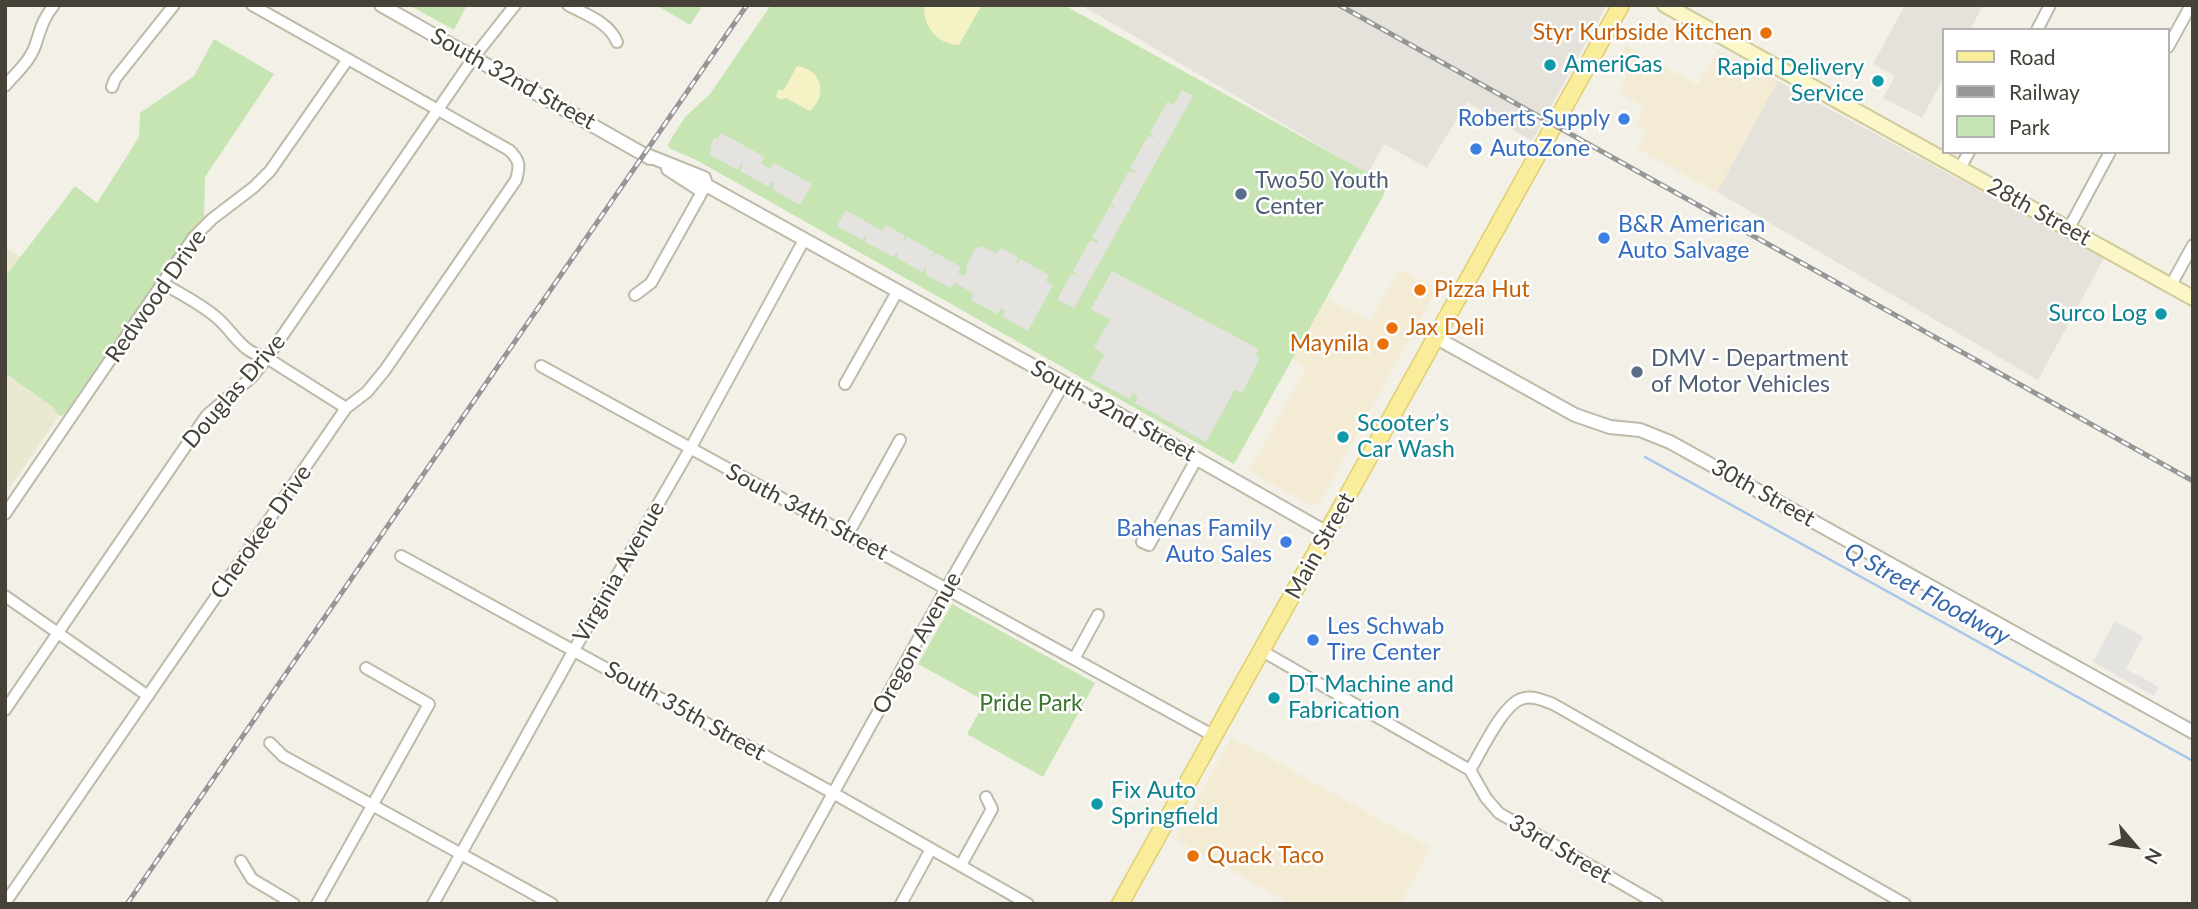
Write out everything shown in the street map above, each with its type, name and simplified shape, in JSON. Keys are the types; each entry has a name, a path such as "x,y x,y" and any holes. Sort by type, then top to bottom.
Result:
{"main road":[{"name":"Main Street","path":"1121,904 1621,5"},
{"name":"28th Street","path":"1665,5 2193,298"}],"street":[{"path":"5,86 30,56 40,27 54,5"},
{"path":"112,88 115,79 174,5"},
{"path":"252,5 438,109"},
{"name":"South 32nd Street","path":"381,5 644,154 704,178 706,185 1064,383 1327,533"},
{"name":"Douglas Drive","path":"5,710 207,415 252,377 267,358 474,57 515,5"},
{"path":"568,5 607,27 617,41"},
{"path":"2037,28 2050,5"},
{"path":"2170,43 2191,5"},
{"name":"Redwood Drive","path":"5,514 194,237 270,171 348,59"},
{"name":"Cherokee Drive","path":"5,903 346,408 367,391 385,370 516,180 520,167 509,150 438,109"},
{"path":"1961,168 1968,154"},
{"path":"2069,228 2109,154"},
{"path":"635,295 651,284 706,185"},
{"name":"Virginia Avenue","path":"433,904 574,650 690,449 804,240"},
{"path":"2171,285 2193,245"},
{"path":"164,284 216,317 242,346 254,355 267,358 346,408"},
{"path":"845,384 897,292"},
{"name":"30th Street","path":"1435,337 1575,415 1609,427 1640,430 1670,442 2193,732"},
{"name":"South 34th Street","path":"541,366 1214,736"},
{"name":"Oregon Avenue","path":"772,904 946,589 1064,383"},
{"path":"848,534 900,440"},
{"path":"1142,542 1149,545 1197,458"},
{"name":"South 35th Street","path":"401,556 833,793 1028,904"},
{"path":"5,596 148,696"},
{"path":"1074,659 1098,615"},
{"name":"33rd Street","path":"1262,651 1470,770 1486,798 1499,813 1657,904"},
{"path":"317,904 429,704 366,668"},
{"path":"1470,770 1513,704 1524,698 1539,698 1905,904"},
{"path":"270,743 283,756 552,904"},
{"path":"961,865 992,809 986,797"},
{"path":"901,904 931,849"},
{"path":"242,861 252,879 294,904"}],"shaded area":[{"path":"1081,5 1607,5 1532,141 1467,102 1427,168 1384,144 1368,174"},
{"name":"Rapid Delivery Service","path":"1905,5 1983,5 1971,28 1942,28 1942,81 1922,118 1883,98 1895,76 1873,64"},
{"name":"Roberts Supply","path":"1628,46 1697,85 1718,50 1778,81 1717,192 1637,149 1647,132 1635,125 1645,108 1619,92 1627,76 1613,67 1624,47"},
{"path":"1778,81 2104,258 2038,380 1717,192"},
{"path":"1182,90 1193,96 1074,308 1057,300 1071,274 1078,276 1073,271 1090,240 1097,243 1098,240 1092,237 1110,206 1116,208 1111,203 1129,171 1136,173 1130,168 1148,136 1155,138 1150,133 1167,102 1174,105"},
{"path":"721,133 765,157 761,163 763,165 771,169 774,163 812,184 800,205 772,189 775,182 769,187 740,171 743,165 737,170 709,154 714,138 717,139"},
{"path":"846,210 882,231 886,225 905,236 903,243 908,237 934,252 932,259 936,253 961,267 958,273 964,276 975,249 981,246 996,253 1001,248 1018,257 1016,264 1021,259 1049,275 1046,281 1053,285 1028,331 1003,317 1005,311 1001,308 997,314 971,300 973,293 955,283 950,288 925,274 927,267 922,272 897,258 898,251 894,257 865,242 867,234 862,240 837,226"},
{"path":"5,246 21,258 5,277"},
{"path":"1400,269 1437,288 1319,504 1310,505 1249,471 1306,368 1292,360 1326,299 1369,321"},
{"path":"1112,271 1259,349 1255,355 1260,358 1242,393 1234,391 1206,442 1135,403 1138,396 1132,393 1129,399 1091,378 1104,355 1094,347 1110,320 1091,309"},
{"path":"5,373 54,408 59,416 5,495"},
{"path":"2115,621 2143,637 2126,669 2159,687 2154,696 2093,662"},
{"path":"1232,737 1431,848 1400,904 1291,904 1175,839"}],"green space":[{"path":"409,5 467,5 454,30"},
{"path":"656,5 703,5 690,25"},
{"path":"771,5 1064,5 1389,185 1234,464 698,161 669,148 668,144 685,117 710,94"},
{"path":"214,39 274,74 205,177 204,217 191,230 64,415 59,416 54,408 5,373 5,277 75,186 97,203 139,137 140,113 194,76"},
{"name":"Pride Park","path":"952,604 1095,683 1043,777 967,734 985,701 918,664"}],"sand":[{"path":"924,5 988,5 980,8 959,45 944,41 933,33 926,20"},
{"path":"797,66 812,72 820,84 819,98 810,111 786,98 781,100 776,97 778,90 784,90"}],"waterway":[{"name":"Q Street Floodway","path":"1645,457 2193,761"}],"railway":[{"path":"127,904 747,5"},
{"path":"1339,5 2193,481"}],"place":[{"name":"Styr Kurbside Kitchen","path":"1766,33"},
{"name":"AmeriGas","path":"1550,65"},
{"name":"Rapid Delivery Service","path":"1878,81"},
{"name":"Roberts Supply","path":"1624,119"},
{"name":"AutoZone","path":"1476,149"},
{"name":"Two50 Youth Center","path":"1241,194"},
{"name":"B&R American Auto Salvage","path":"1604,238"},
{"name":"Pizza Hut","path":"1420,290"},
{"name":"Surco Log","path":"2161,314"},
{"name":"Jax Deli","path":"1392,328"},
{"name":"Maynila","path":"1383,344"},
{"name":"DMV - Department of Motor Vehicles","path":"1637,372"},
{"name":"Scooter’s Car Wash","path":"1343,437"},
{"name":"Bahenas Family Auto Sales","path":"1286,542"},
{"name":"Les Schwab Tire Center","path":"1313,640"},
{"name":"DT Machine and Fabrication","path":"1274,698"},
{"name":"Fix Auto Springfield","path":"1097,804"},
{"name":"Quack Taco","path":"1193,856"}]}
